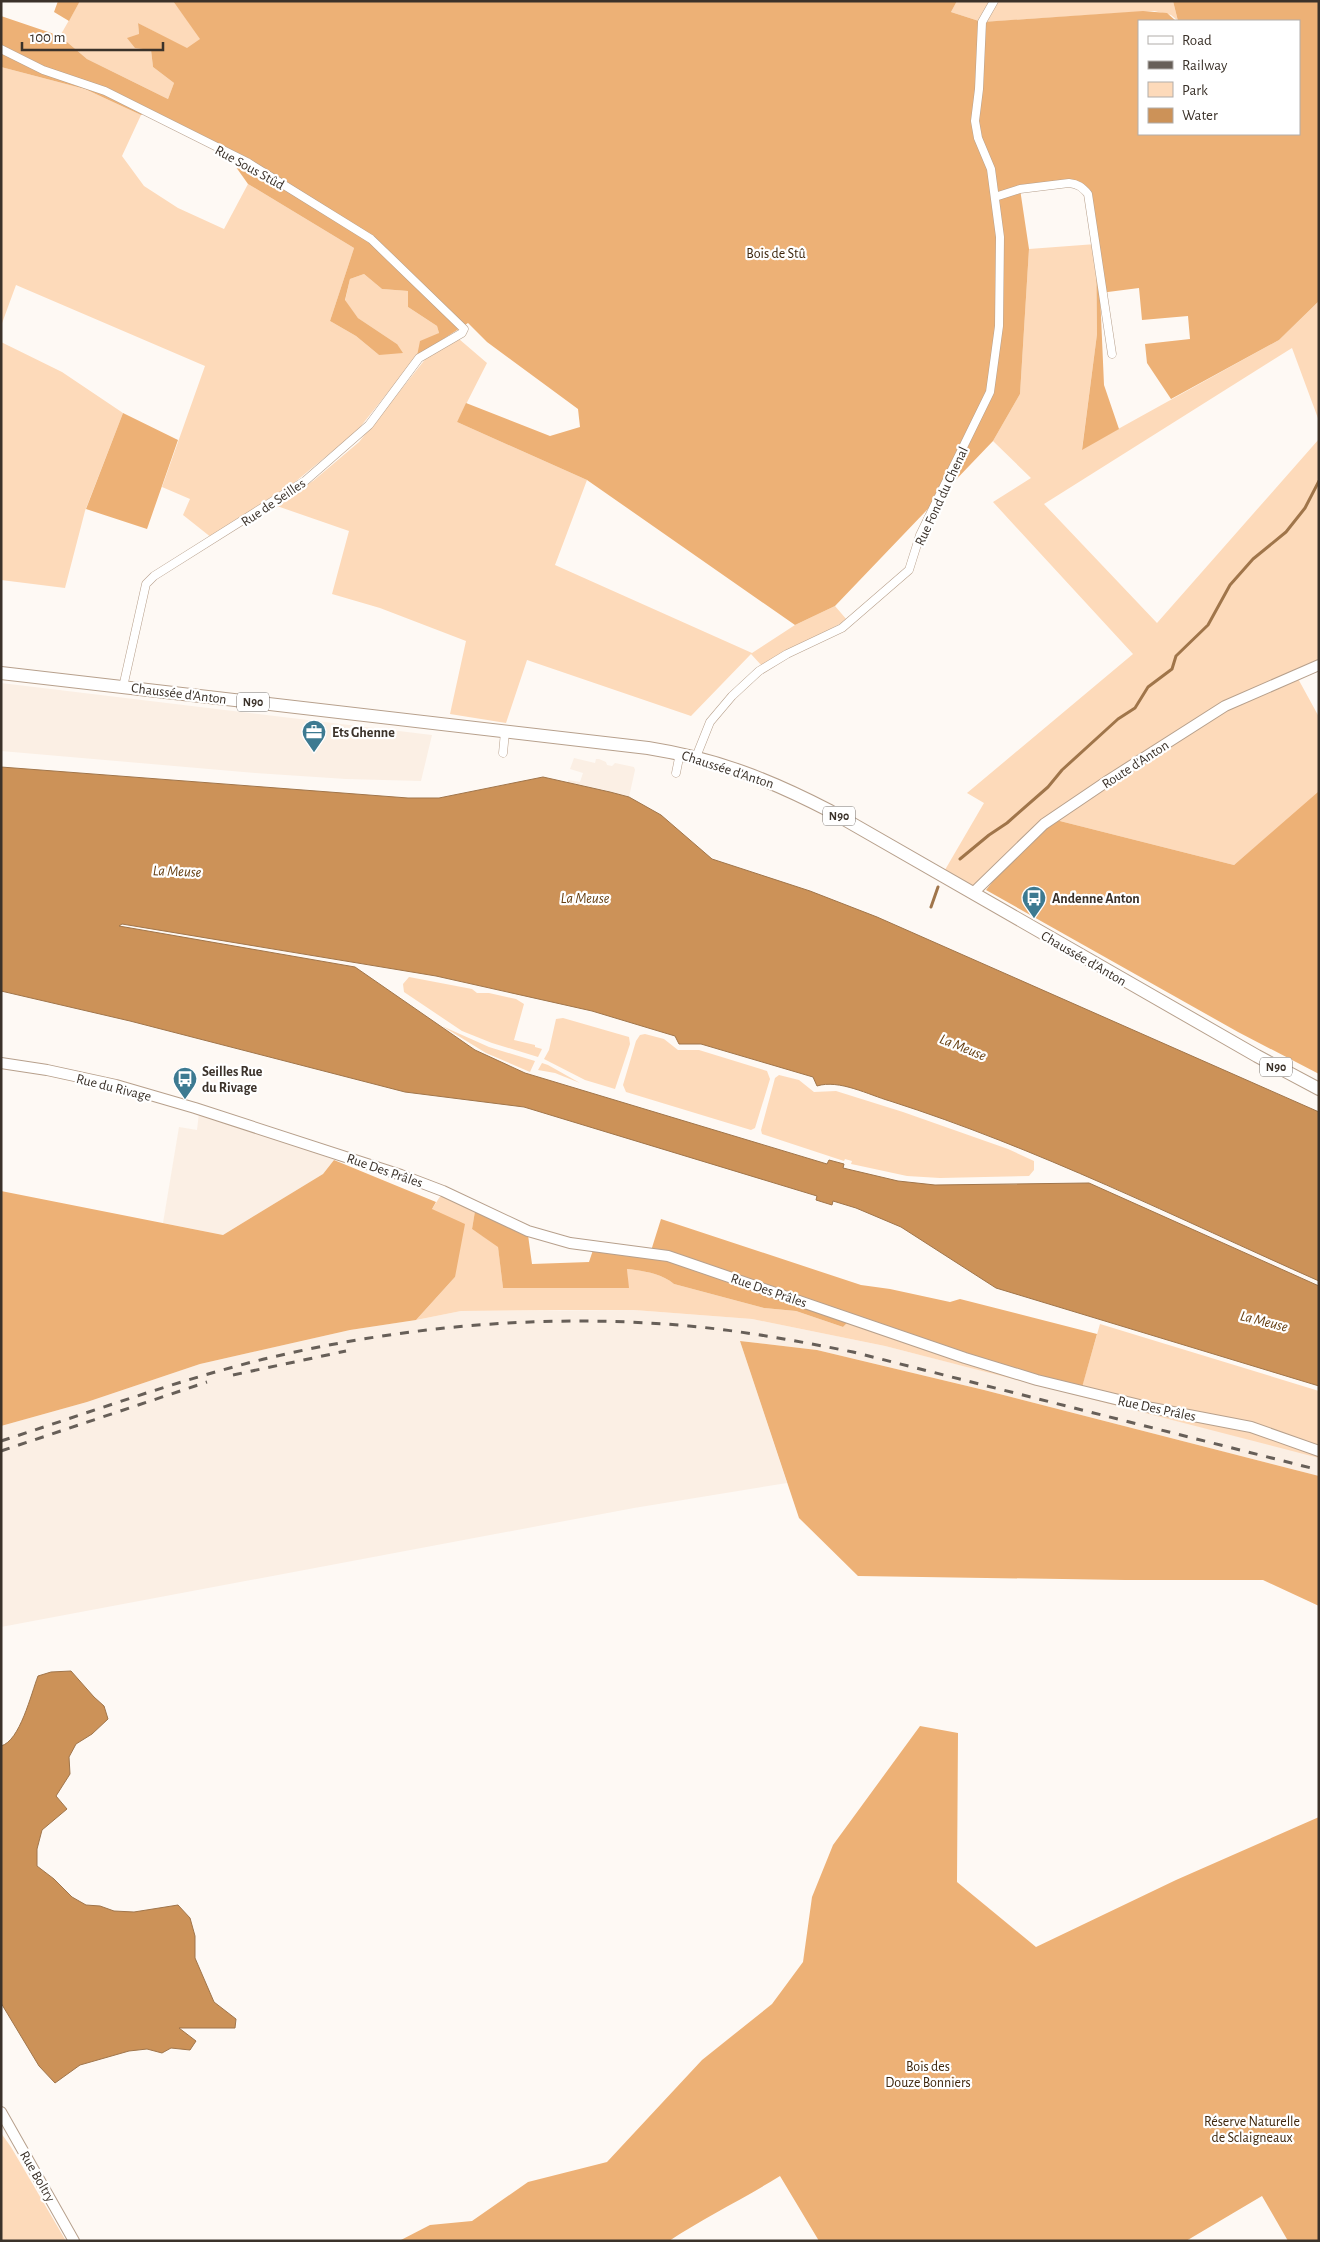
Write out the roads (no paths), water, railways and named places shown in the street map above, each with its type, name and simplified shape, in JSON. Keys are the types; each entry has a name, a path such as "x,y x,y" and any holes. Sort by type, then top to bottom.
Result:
{"main road":[{"name":"Chaussée d'Anton","path":"1,673 680,753 696,757 783,787 973,893 1266,1061 1319,1089"}],"street":[{"name":"Rue Fond du Chenal","path":"696,757 710,722 732,696 759,670 787,654 842,628 909,570 920,536 990,392 999,326 1000,237 991,169 978,138 975,121 979,89 982,22 994,1"},
{"name":"Rue Sous Stûd","path":"1,49 43,70 105,91 247,162 371,240 458,321 464,329 462,333"},
{"path":"995,197 1020,189 1069,183 1083,188 1088,194 1112,354"},
{"name":"Rue de Seilles","path":"123,687 146,584 154,576 305,481 368,425 419,358 462,333"},
{"name":"Route d'Anton","path":"973,893 978,886 1044,824 1109,780 1225,706 1319,665"},
{"path":"503,754 505,732"},
{"path":"676,773 680,753"},
{"name":"Rue du Rivage","path":"1,1063 47,1070 116,1085 225,1118"},
{"name":"Rue Des Prâles","path":"225,1118 345,1156 443,1191 528,1231 570,1243 668,1256 974,1361 1037,1380 1152,1408 1251,1427 1319,1450"},
{"name":"Rue Boltry","path":"1,2112 74,2241"}],"water":[{"name":"La Meuse","path":"1,767 408,798 439,798 543,777 610,792 629,797 661,815 712,859 810,891 877,917 1319,1112 1319,1281 1106,1185 999,1140 844,1086 826,1084 817,1086 813,1077 701,1044 679,1044 675,1036 592,1011 436,976 122,924 119,926 355,967 475,1050 525,1073 827,1164 829,1160 844,1164 843,1168 898,1181 935,1185 1089,1183 1319,1286 1319,1386 996,1288 901,1227 856,1208 833,1201 832,1205 816,1200 817,1196 524,1107 405,1092 130,1021 1,991"},
{"path":"71,1671 104,1706 108,1719 92,1734 76,1744 69,1757 70,1774 56,1796 67,1809 42,1830 37,1849 37,1866 54,1879 72,1897 86,1905 100,1906 114,1911 134,1912 178,1905 190,1918 195,1936 195,1958 214,2002 236,2019 235,2028 179,2028 196,2041 190,2050 171,2048 162,2053 147,2049 129,2051 80,2065 55,2083 39,2066 1,2003 1,1746 8,1742 19,1726 38,1676 51,1672"}],"waterway":[{"path":"960,859 1007,823 1048,787 1062,770 1118,719 1135,708 1148,687 1172,669 1176,656 1208,625 1230,585 1253,559 1286,532 1305,508 1319,481"},
{"path":"931,907 938,887"}],"railway":[{"path":"1,1441 198,1377 264,1359 369,1338 475,1325 529,1322 636,1322 710,1328 853,1352 1319,1470"},
{"path":"233,1375 346,1351"},
{"path":"1,1451 207,1382"}],"place":[{"name":"Ets Ghenne","path":"314,753"},
{"name":"Andenne Anton","path":"1034,919"},
{"name":"Seilles Rue du Rivage","path":"185,1100"}],"park label":[{"name":"Bois de Stû","path":"776,253"},
{"name":"Bois des Douze Bonniers","path":"928,2074"},
{"name":"Réserve Naturelle de Sclaigneaux","path":"1252,2130"}]}
